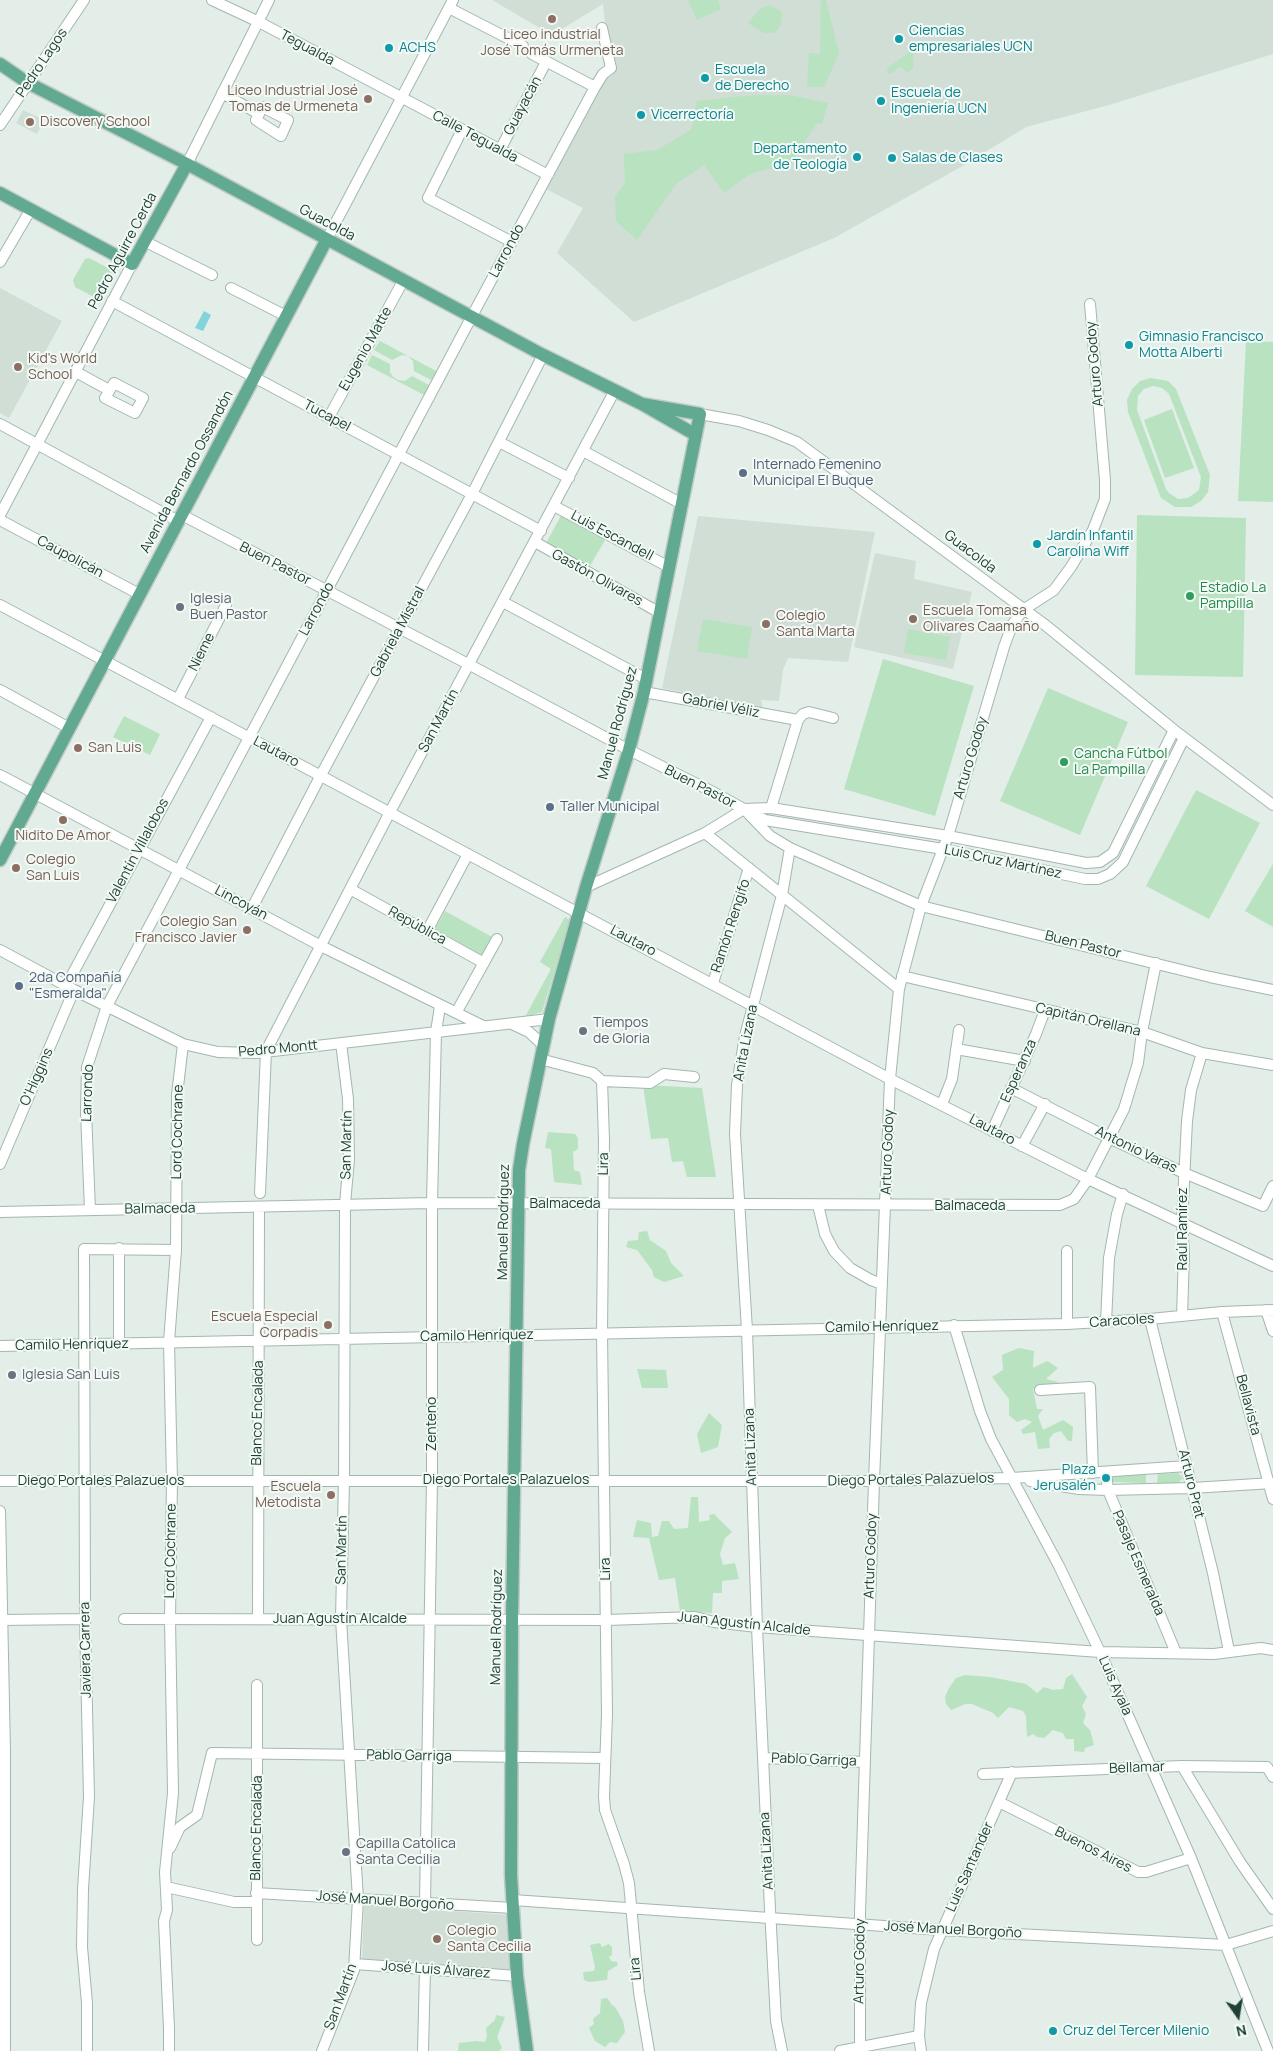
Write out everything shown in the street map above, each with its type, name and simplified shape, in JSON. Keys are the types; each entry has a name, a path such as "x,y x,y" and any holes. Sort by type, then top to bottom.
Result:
{"main road":[{"name":"Guacolda","path":"0,64 28,83 187,164 543,355 614,392 642,404 696,435"},
{"name":"Pedro Aguirre Cerda","path":"132,264 187,164"},
{"path":"0,193 132,264"},
{"name":"Avenida Bernardo Ossandón","path":"0,860 327,239"},
{"name":"Guacolda","path":"642,404 700,414"},
{"name":"Manuel Rodríguez","path":"527,2051 517,1976 513,1904 511,1756 519,1170 549,1019 586,887 629,750 645,686 700,414"}],"street":[{"name":"Pedro Lagos","path":"0,126 84,0"},
{"name":"Tegualda","path":"212,0 259,22 401,98"},
{"name":"Pedro Aguirre Cerda","path":"187,164 269,0"},
{"path":"451,4 523,46"},
{"name":"Avenida Bernardo Ossandón","path":"327,239 451,4"},
{"name":"Larrondo","path":"90,1210 86,1112 87,1067 107,1006 326,590 595,87 603,74 611,68 602,28"},
{"name":"Guayacán","path":"532,54 595,87"},
{"name":"Guayacán","path":"500,150 546,62"},
{"path":"222,93 259,114"},
{"name":"Calle Tegualda","path":"401,98 548,176"},
{"path":"462,130 428,198 512,242"},
{"path":"0,262 31,209"},
{"path":"144,241 212,275"},
{"name":"Pedro Aguirre Cerda","path":"0,515 132,264"},
{"name":"Eugenio Matte","path":"329,417 404,281"},
{"path":"231,288 286,316"},
{"name":"Tucapel","path":"112,301 541,531"},
{"name":"Arturo Godoy","path":"859,2050 860,1925 868,1635 890,1079 899,989 921,906 948,836 1012,625 1023,610 1054,590 1071,567 1093,530 1105,499 1090,304"},
{"name":"Gabriela Mistral","path":"252,908 472,494 543,355"},
{"path":"76,372 109,390"},
{"name":"San Martín","path":"266,1052 390,812 614,392"},
{"name":"Guacolda","path":"700,414 739,421 797,442 1044,624 1184,738 1273,805"},
{"name":"Buen Pastor","path":"0,424 180,518 326,590 710,791 744,810 766,832 790,848 921,906 1210,977 1273,990"},
{"path":"499,442 568,478"},
{"path":"583,451 682,504"},
{"name":"Luis Escandell","path":"554,506 669,567"},
{"name":"Caupolicán","path":"0,520 139,594"},
{"name":"Gastón Olivares","path":"535,542 660,613"},
{"name":"Gabriel Véliz","path":"503,602 645,686 798,720"},
{"name":"Lautaro","path":"0,605 890,1079 1088,1179 1273,1266"},
{"name":"Nieme","path":"178,699 226,605"},
{"path":"0,690 69,728"},
{"path":"771,808 798,720 803,714 809,712 833,718"},
{"name":"Valentín Villalobos","path":"70,988 139,849 211,717"},
{"name":"Luis Cruz Martínez","path":"586,887 705,833 744,810 771,808 948,836 1086,863 1096,863 1105,860 1113,853 1174,730"},
{"name":"Luis Cruz Martínez","path":"744,810 765,820 943,849 1085,879 1098,879 1110,874 1123,862 1184,738"},
{"name":"Lincoyán","path":"0,775 321,946 456,1014 484,1026"},
{"name":"Guacolda","path":"1249,786 1273,794"},
{"path":"705,833 899,989"},
{"name":"Anita Lizana","path":"782,2051 776,2021 770,1919 757,1627 747,1330 740,1205 735,1158 735,1110 740,1061 752,1005 782,895 790,848"},
{"path":"427,930 468,854"},
{"name":"Ramón Rengifo","path":"712,983 749,868"},
{"name":"República","path":"350,890 427,930 484,963"},
{"path":"456,1014 497,939"},
{"name":"Pedro Montt","path":"0,950 70,988 182,1044 218,1052 242,1054 266,1052 549,1019"},
{"path":"1088,1179 1130,1094 1138,1063 1142,1032 1156,963"},
{"name":"Capitán Orellana","path":"902,976 1142,1032 1202,1054 1273,1065"},
{"name":"O'Higgins","path":"0,1164 4,1137 70,988"},
{"name":"Zenteno","path":"425,1903 432,1480 432,1203 436,1032 440,1006"},
{"name":"Esperanza","path":"992,1131 1045,1010"},
{"path":"510,1024 529,1032 543,1044"},
{"path":"942,1104 952,1079 959,1030"},
{"name":"San Martín","path":"322,2051 355,1964 358,1899 341,1619 344,1480 345,1204 349,1158 348,1119 341,1043"},
{"name":"Lord Cochrane","path":"169,2051 164,1922 167,1910 167,1855 173,1793 170,1619 172,1480 169,1342 176,1250 177,1095 182,1044"},
{"path":"956,1049 1024,1060"},
{"path":"260,1193 266,1052"},
{"name":"Raúl Ramírez","path":"1182,1316 1184,1173 1191,1090 1202,1054"},
{"path":"540,1059 593,1074 602,1081 650,1083 664,1074 694,1077"},
{"name":"Lira","path":"602,1081 604,1140 602,1333 607,1620 605,1810 624,1864 632,1907 638,1992 649,2051"},
{"name":"Antonio Varas","path":"1011,1088 1109,1138 1184,1173 1263,1206 1273,1186"},
{"path":"1022,1146 1045,1104"},
{"name":"Balmaceda","path":"0,1212 432,1203 818,1206 1060,1205 1074,1199 1088,1179"},
{"path":"1106,1322 1109,1258 1117,1214 1123,1194"},
{"path":"818,1206 825,1234 834,1251 850,1268 882,1284"},
{"name":"Blanco Encalada","path":"258,1619 259,1207"},
{"path":"119,1344 119,1248 176,1250"},
{"name":"Javiera Carrera","path":"87,2051 87,2003 82,1947 83,1889 89,1797 85,1619 84,1249 119,1248"},
{"path":"1067,1251 1067,1324"},
{"name":"Caracoles","path":"954,1325 1067,1324 1270,1310 1273,1331"},
{"name":"Bellavista","path":"1222,1312 1271,1483 1273,1499"},
{"name":"Arturo Prat","path":"1150,1319 1213,1573 1229,1651"},
{"name":"Camilo Henríquez","path":"0,1346 954,1325"},
{"name":"Luis Ayala","path":"954,1325 980,1412 1012,1478 1059,1566 1152,1767 1191,1858 1268,2051"},
{"path":"1040,1390 1090,1387 1093,1473"},
{"name":"Diego Portales Palazuelos","path":"0,1481 874,1481 1012,1478 1187,1466"},
{"name":"Pasaje Esmeralda","path":"1106,1472 1108,1490 1176,1653"},
{"name":"Diego Portales Palazuelos","path":"1012,1478 1079,1489 1108,1490 1192,1488 1271,1483"},
{"path":"0,1511 5,2051"},
{"name":"Juan Agustín Alcalde","path":"124,1619 607,1620 695,1617 714,1622 757,1627 1100,1652 1214,1654 1261,1648 1273,1650"},
{"path":"1,1620 85,1619"},
{"name":"Blanco Encalada","path":"257,1685 257,1940"},
{"name":"Pablo Garriga","path":"167,1855 180,1827 197,1815 212,1753 605,1758"},
{"name":"Pablo Garriga","path":"763,1758 864,1762"},
{"path":"1182,1766 1266,1767 1273,1778"},
{"name":"Bellamar","path":"983,1774 1182,1766 1240,1862 1273,1909"},
{"name":"Luis Santander","path":"921,2051 919,2036 924,1987 941,1930 1012,1772"},
{"name":"Buenos Aires","path":"999,1802 1138,1872 1146,1872 1191,1858"},
{"name":"José Manuel Borgoño","path":"166,1887 234,1902 256,1897 358,1899 425,1903 632,1907 860,1925 1226,1945 1273,1931"},
{"name":"José Luis Álvarez","path":"355,1964 517,1976"},
{"path":"423,2051 425,1969"},
{"path":"840,2051 859,2050 919,2036"}],"shaded area":[{"path":"492,0 1273,0 1273,54 1109,105 1026,127 959,168 834,238 634,322 557,253 583,208 546,189 610,71 603,4 552,35"},
{"name":"Discovery School","path":"23,110 44,120 37,134 16,123"},
{"name":"Kid's World School","path":"0,288 62,321 9,418 0,413"},
{"name":"Colegio Santa Marta","path":"698,516 875,532 848,662 788,658 783,670 779,701 761,700 763,709 662,688"},
{"name":"Escuela Tomasa Olivares Caamaño","path":"875,553 916,561 914,579 972,592 953,669 854,647"},
{"name":"Colegio Santa Cecilia","path":"364,1905 510,1915 513,1971 362,1963"}],"green space":[{"path":"688,0 718,0 721,9 697,20"},
{"path":"817,0 826,0 839,53 824,87 807,87 809,53 820,54 821,1"},
{"path":"770,5 782,12 781,25 774,33 764,33 748,23 760,9"},
{"path":"914,49 913,68 907,73 901,66 890,74 886,69"},
{"path":"754,95 789,95 828,103 822,124 817,123 789,167 768,169 750,174 724,193 704,165 676,184 637,240 616,221 615,197 625,183 624,154 657,150 691,130 697,101"},
{"path":"89,258 112,270 114,275 102,296 96,298 75,287 73,280 85,259"},
{"path":"380,341 438,372 433,381 414,371 413,361 408,356 402,355 392,360 374,350"},
{"path":"1246,341 1273,342 1273,502 1238,501"},
{"path":"372,355 390,364 390,372 398,380 405,381 412,376 431,386 426,396 367,365"},
{"path":"1151,378 1168,381 1176,389 1210,475 1208,492 1201,501 1191,507 1175,507 1161,498 1128,412 1127,400 1132,389 1140,381","holes":["1153,386 1162,388 1169,394 1201,477 1199,490 1188,498 1178,499 1166,489 1137,410 1138,396 1144,389"]},
{"path":"1172,409 1194,468 1165,478 1144,420"},
{"path":"563,512 607,537 588,569 545,545"},
{"name":"Estadio La Pampilla","path":"1137,515 1246,518 1243,677 1135,675"},
{"path":"703,619 752,627 747,659 697,651"},
{"path":"908,629 950,637 946,660 904,653"},
{"path":"883,659 974,686 935,816 844,789"},
{"name":"Cancha Fútbol La Pampilla","path":"1048,688 1128,722 1080,835 1000,801"},
{"path":"124,716 160,734 150,755 113,737"},
{"name":"Cancha Fútbol La Pampilla","path":"1196,790 1260,823 1209,919 1146,886"},
{"path":"1273,864 1273,927 1245,911"},
{"path":"445,911 492,937 482,955 435,929"},
{"path":"565,917 570,920 542,1012 525,1017 551,969 540,962"},
{"path":"643,1085 702,1088 716,1177 687,1177 683,1161 672,1162 668,1138 651,1139"},
{"path":"548,1132 575,1134 578,1138 578,1149 573,1152 574,1170 580,1172 582,1185 554,1182 551,1149 545,1148"},
{"path":"647,1231 650,1240 666,1251 671,1263 684,1276 664,1282 654,1277 652,1270 637,1250 626,1247 628,1241 638,1240 639,1232"},
{"path":"1019,1348 1034,1351 1033,1368 1047,1361 1058,1368 1046,1379 1059,1382 1033,1389 1037,1409 1043,1409 1038,1416 1043,1430 1063,1420 1073,1427 1072,1441 1068,1441 1061,1431 1054,1433 1049,1439 1050,1448 1038,1449 1035,1432 1023,1434 1021,1430 1032,1422 1025,1419 1017,1422 1009,1415 1009,1399 992,1377 1003,1370 1002,1355"},
{"path":"637,1369 666,1370 668,1388 642,1388"},
{"path":"709,1413 722,1425 718,1447 701,1453 697,1434"},
{"path":"1178,1473 1183,1478 1178,1483 1157,1483 1158,1474"},
{"path":"1146,1474 1146,1483 1113,1482 1111,1479 1113,1476"},
{"path":"691,1497 698,1497 699,1522 710,1520 709,1515 714,1514 732,1532 725,1538 720,1554 723,1565 735,1563 739,1579 722,1581 722,1593 713,1593 712,1613 680,1611 675,1578 659,1580 649,1538 633,1537 637,1520 651,1523 652,1537 658,1536 662,1521 669,1521 674,1529 688,1528"},
{"path":"1072,1674 1087,1697 1082,1706 1086,1714 1083,1723 1090,1730 1094,1745 1085,1748 1084,1752 1074,1751 1074,1739 1066,1739 1063,1733 1053,1730 1044,1738 1033,1734 1027,1737 1026,1716 1023,1711 1009,1707 998,1718 993,1713 972,1704 965,1704 951,1710 946,1704 945,1697 949,1688 956,1678 965,1675 990,1677 1026,1684 1037,1693 1044,1687 1053,1690 1063,1689 1066,1678"},
{"path":"600,1943 602,1947 609,1944 612,1947 612,1955 609,1957 611,1961 617,1962 618,1965 608,1971 607,1980 589,1982 584,1980 583,1972 594,1971 595,1967 590,1945"},
{"path":"607,1998 623,2021 625,2032 617,2043 610,2042 605,2047 595,2041 589,2028 594,2024 593,2019 600,2013 601,1999"},
{"path":"496,2015 505,2017 497,2037 502,2048 499,2051 458,2051 459,2043 485,2042 487,2036 486,2028 495,2020"}],"water":[{"path":"204,311 211,315 203,331 195,328"}],"place":[{"name":"Liceo industrial José Tomás Urmeneta","path":"552,19"},
{"name":"Ciencias empresariales UCN","path":"899,39"},
{"name":"ACHS","path":"389,48"},
{"name":"Escuela de Derecho","path":"705,78"},
{"name":"Liceo Industrial José Tomas de Urmeneta","path":"368,99"},
{"name":"Escuela de Ingeniería UCN","path":"881,101"},
{"name":"Vicerrectoría","path":"641,115"},
{"name":"Discovery School","path":"30,122"},
{"name":"Departamento de Teología","path":"857,157"},
{"name":"Salas de Clases","path":"892,158"},
{"name":"Gimnasio Francisco Motta Alberti","path":"1129,345"},
{"name":"Kid's World School","path":"18,367"},
{"name":"Internado Femenino Municipal El Buque","path":"743,473"},
{"name":"Jardín Infantil Carolina Wiff","path":"1037,544"},
{"name":"Estadio La Pampilla","path":"1190,596"},
{"name":"Iglesia Buen Pastor","path":"180,607"},
{"name":"Escuela Tomasa Olivares Caamaño","path":"913,619"},
{"name":"Colegio Santa Marta","path":"766,624"},
{"name":"San Luis","path":"78,748"},
{"name":"Cancha Fútbol La Pampilla","path":"1064,762"},
{"name":"Taller Municipal","path":"550,807"},
{"name":"Nidito De Amor","path":"63,820"},
{"name":"Colegio San Luis","path":"16,868"},
{"name":"Colegio San Francisco Javier","path":"247,930"},
{"name":"2da Compañía \"Esmeralda\"","path":"19,986"},
{"name":"Tiempos de Gloria","path":"583,1031"},
{"name":"Escuela Especial Corpadis","path":"328,1325"},
{"name":"Iglesia San Luis","path":"12,1375"},
{"name":"Plaza Jerusalén","path":"1106,1478"},
{"name":"Escuela Metodista","path":"331,1495"},
{"name":"Capilla Catolica Santa Cecilia","path":"346,1852"},
{"name":"Colegio Santa Cecilia","path":"437,1939"},
{"name":"Cruz del Tercer Milenio","path":"1053,2031"}]}
